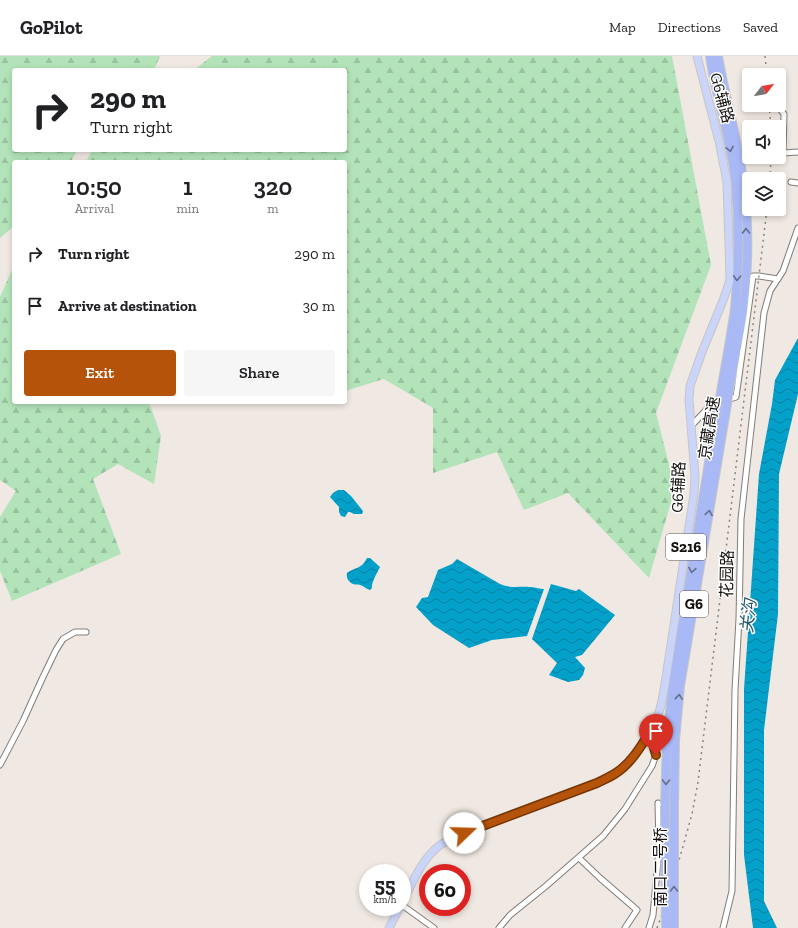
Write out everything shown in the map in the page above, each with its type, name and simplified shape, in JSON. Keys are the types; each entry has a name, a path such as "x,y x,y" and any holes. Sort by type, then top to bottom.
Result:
{"highway":[{"name":"南口二号桥","path":"666,928 662,805 667,739 673,685 735,309 737,278 736,183 710,56"},
{"name":"京藏高速","path":"674,806 675,740 680,686 743,311 746,277 746,210 744,182 718,56"},
{"name":"南口二号桥","path":"674,806 674,928"}],"main road":[{"name":"G6辅路","path":"411,886 432,852 449,840 597,783 616,774 631,759 644,742 658,714 662,700 694,494 695,476 689,400 690,386 724,298 730,277 727,182 719,141 697,56"},
{"name":"G6辅路","path":"389,928 395,916"}],"street":[{"path":"783,112 784,114 783,152 798,152"},
{"path":"791,182 798,183"},
{"name":"花园路","path":"723,928 732,891 735,690 739,619 741,519 764,314 770,291 783,272 798,228"},
{"path":"691,426 710,405 736,397 753,276 778,279"},
{"path":"0,765 23,721 56,650 63,639 75,632 86,632"},
{"path":"499,928 510,915 579,858 603,836 625,809 652,766 656,755 653,744 648,735"},
{"path":"649,928 654,915 662,805"},
{"path":"579,858 637,910 624,928"},
{"path":"411,912 434,928"}],"green space":[{"path":"0,56 160,56 155,68 12,68 12,152 76,152 72,160 12,160 12,228 0,238"},
{"path":"212,56 672,56 711,265 656,413 675,488 649,578 568,493 524,510 497,452 433,473 433,408 384,379 347,390 347,160 87,160 91,152 347,152 347,68 197,68"},
{"path":"12,270 12,404 150,404 161,436 154,484 118,464 93,479 121,554 12,601 0,571 0,517 16,491 0,480 0,297"}],"water":[{"path":"798,338 798,394 779,474 778,614 764,730 764,901 777,928 753,928 744,855 744,689 759,474 775,380"},
{"path":"338,490 344,490 351,496 363,511 362,514 348,512 345,517 341,516 339,507 330,497"},
{"path":"367,558 370,558 380,567 370,590 361,585 351,583 347,576 347,573 361,566"},
{"path":"457,559 504,586 544,589 527,636 492,640 469,648 433,625 416,607 422,598 428,597 438,570 452,564"},
{"path":"551,584 576,591 579,589 615,615 582,655 575,657 585,668 583,675 579,680 568,682 549,675 557,663 532,639"}],"railway":[{"path":"765,56 766,68"},
{"path":"770,112 770,120"},
{"path":"770,172 771,164"},
{"path":"657,928 667,901 684,843 692,814 698,782 766,216"}],"route":[{"path":"464,833 597,783 616,774 631,759 648,735 653,744 656,755"}],"water label":[{"name":"关沟","path":"748,616"}]}
